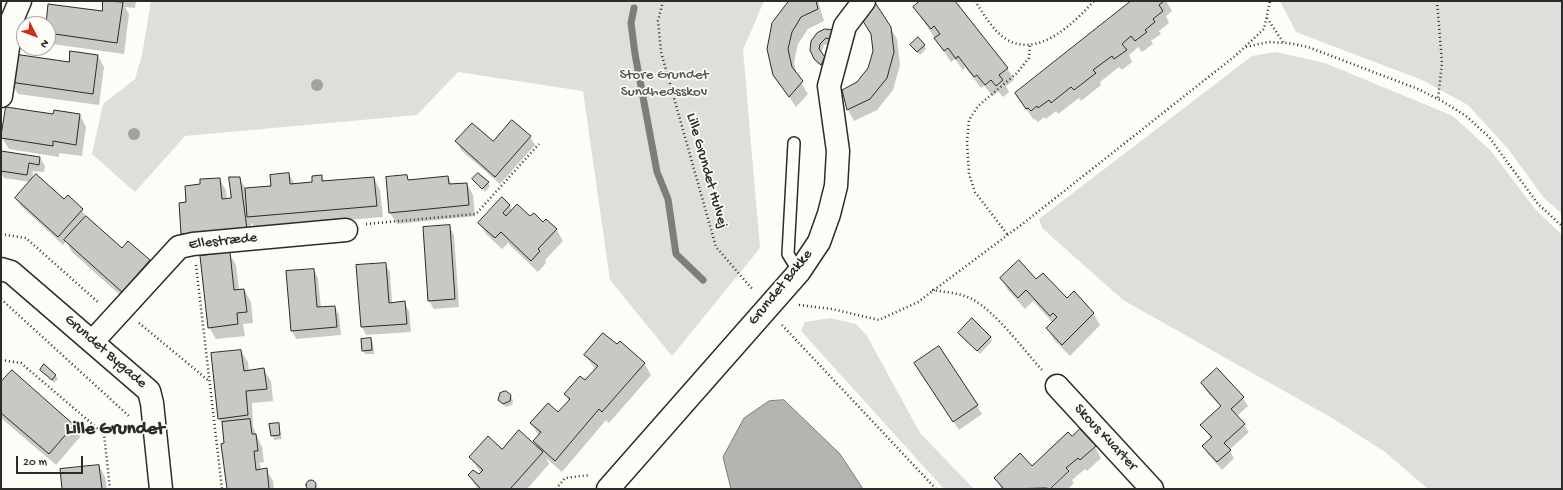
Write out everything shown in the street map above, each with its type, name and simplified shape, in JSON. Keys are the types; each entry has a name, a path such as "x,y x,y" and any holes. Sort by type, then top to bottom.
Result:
{"street":[{"path":"1,96 12,20 20,1"},
{"name":"Grundet Bakke","path":"608,489 799,272 818,242 829,214 836,186 838,151 829,86 845,26 864,1"},
{"name":"Ellestræde","path":"94,342 114,309 179,247 193,244 346,230"},
{"name":"Grundet Bygade","path":"1,269 11,272 149,391 152,404 162,489"},
{"name":"Skous Kvarter","path":"1057,386 1152,489"}],"lane":[{"path":"794,143 788,254 799,272"}],"path":[{"name":"Lille Grundet Hulvej","path":"663,1 658,21 661,52 716,247 754,291 770,304 936,489"},
{"path":"975,1 993,27 1006,39 1024,45 1038,44 1059,33 1094,1"},
{"path":"770,304 832,309 879,320 918,302 932,290 1025,222 1245,47 1264,29 1270,1"},
{"path":"1437,1 1442,63 1438,99"},
{"path":"1267,18 1284,42"},
{"path":"1245,47 1268,42 1284,42 1308,47 1418,89 1438,99 1466,116 1489,137 1538,204 1562,226"},
{"path":"1007,234 975,192 970,174 967,142 969,120 978,106 1017,73 1029,58 1030,44"},
{"path":"346,230 368,223 476,214 539,144"},
{"path":"1,234 26,238 114,309 210,381"},
{"path":"193,244 222,489"},
{"path":"932,290 955,293 971,299 988,311 1057,386"},
{"path":"1,299 133,419"},
{"path":"1,360 21,363 104,434 110,489"}],"green space":[{"name":"Store Grundet Sundhedsskov","path":"151,1 764,1 743,50 760,248 672,356 610,280 583,91 458,72 417,115 185,136 135,192 92,154 103,104 135,79 142,55"},
{"path":"1280,1 1562,1 1562,214 1544,198 1509,150 1468,105 1422,80 1296,32"},
{"path":"1276,52 1325,63 1453,116 1491,151 1535,209 1562,235 1562,489 1428,489 1385,452 1332,418 1123,300 1042,228 1039,219 1252,56"},
{"path":"830,318 856,324 867,336 920,433 974,489 944,489 801,331 805,322"}],"shaded area":[{"path":"784,400 840,454 863,489 731,489 723,457 744,418 769,401"}],"building":[{"path":"103,1 123,2 117,43 56,34 56,16 47,16 48,4 102,11"},
{"path":"789,1 816,1 818,9 801,17 792,32 788,49 792,67 803,81 789,97 773,75 767,49 772,23"},
{"path":"920,1 955,1 1008,68 999,75 1003,80 996,86 991,80 985,85 977,75 974,77 958,56 956,59 948,48 944,51 934,38 940,34 934,26 931,29 913,7"},
{"path":"1131,1 1164,1 1159,5 1163,11 1153,19 1155,22 1145,30 1147,32 1135,41 1131,36 1122,44 1127,50 1114,59 1112,56 1093,70 1096,73 1074,90 1071,87 1051,103 1049,100 1031,111 1028,108 1026,109 1015,93"},
{"path":"876,4 891,27 894,52 887,78 870,99 847,110 842,90 857,82 868,68 873,51 871,34 861,18"},
{"path":"825,29 835,30 831,39 826,38 820,44 819,49 825,57 821,65 814,59 810,50 811,41 817,33"},
{"path":"918,37 925,45 917,52 910,45"},
{"path":"70,51 98,55 93,94 10,82 14,54 16,54 16,56 28,56 69,62"},
{"path":"6,107 53,114 54,110 80,114 76,145 53,141 53,146 1,138"},
{"path":"512,120 531,136 495,177 455,141 472,123 493,141"},
{"path":"1,151 40,157 39,165 29,163 27,175 1,171"},
{"path":"289,173 290,184 312,182 312,176 322,175 322,181 374,177 377,206 247,217 245,188 271,186 270,175"},
{"path":"478,173 489,182 482,189 472,179"},
{"path":"36,174 64,199 68,195 83,209 58,237 15,198"},
{"path":"407,175 408,180 448,176 449,184 467,183 469,205 389,213 386,177"},
{"path":"229,177 240,177 247,229 181,234 179,203 186,202 185,186 200,184 200,179 220,178 222,199 231,198"},
{"path":"502,197 510,205 503,213 506,216 517,204 530,216 534,213 543,222 546,219 557,229 538,249 540,251 531,261 501,232 495,238 478,223"},
{"path":"86,216 122,248 128,241 150,260 122,292 64,240"},
{"path":"450,225 455,299 428,301 423,227"},
{"path":"230,252 234,290 244,289 247,312 237,313 238,324 208,328 200,256"},
{"path":"1019,260 1036,279 1043,273 1067,298 1074,291 1094,313 1062,345 1046,328 1057,317 1053,313 1050,316 1026,290 1018,298 1000,278"},
{"path":"386,263 389,303 405,301 407,324 361,327 356,265"},
{"path":"314,269 317,307 335,306 337,327 291,331 286,271"},
{"path":"972,318 991,337 977,351 958,333"},
{"path":"603,333 617,344 620,341 645,363 602,412 599,409 555,461 533,441 541,432 530,423 548,403 558,412 570,399 564,394 580,376 585,380 598,366 584,355"},
{"path":"371,338 372,350 362,351 361,339"},
{"path":"939,346 978,405 953,422 914,363"},
{"path":"241,350 244,371 264,368 267,389 246,391 248,415 218,419 211,353"},
{"path":"44,364 56,375 52,380 40,370"},
{"path":"1217,368 1244,397 1231,409 1245,424 1224,443 1231,450 1217,462 1202,446 1212,437 1200,425 1221,406 1201,383"},
{"path":"12,370 74,425 49,454 1,413 1,382"},
{"path":"506,391 511,395 510,401 503,404 498,400 500,393"},
{"path":"250,419 252,434 256,434 258,451 254,451 256,470 267,468 269,489 227,489 221,444 224,443 222,422"},
{"path":"279,423 280,435 271,436 269,424"},
{"path":"1080,429 1096,446 1080,460 1078,458 1066,468 1069,471 1050,489 1004,489 994,478 1020,453 1032,466 1068,432 1072,436"},
{"path":"519,430 543,452 510,489 481,489 468,475 473,470 479,474 483,470 469,457 488,436 502,449"},
{"path":"99,465 102,489 62,489 60,469"},
{"path":"309,480 313,480 315,481 315,489 309,490 306,487 306,483"}],"waterway":[{"path":"634,8 631,23 635,54 657,172 668,199 676,254 703,280"}],"district":[{"name":"Lille Grundet","path":"115,430"}]}
